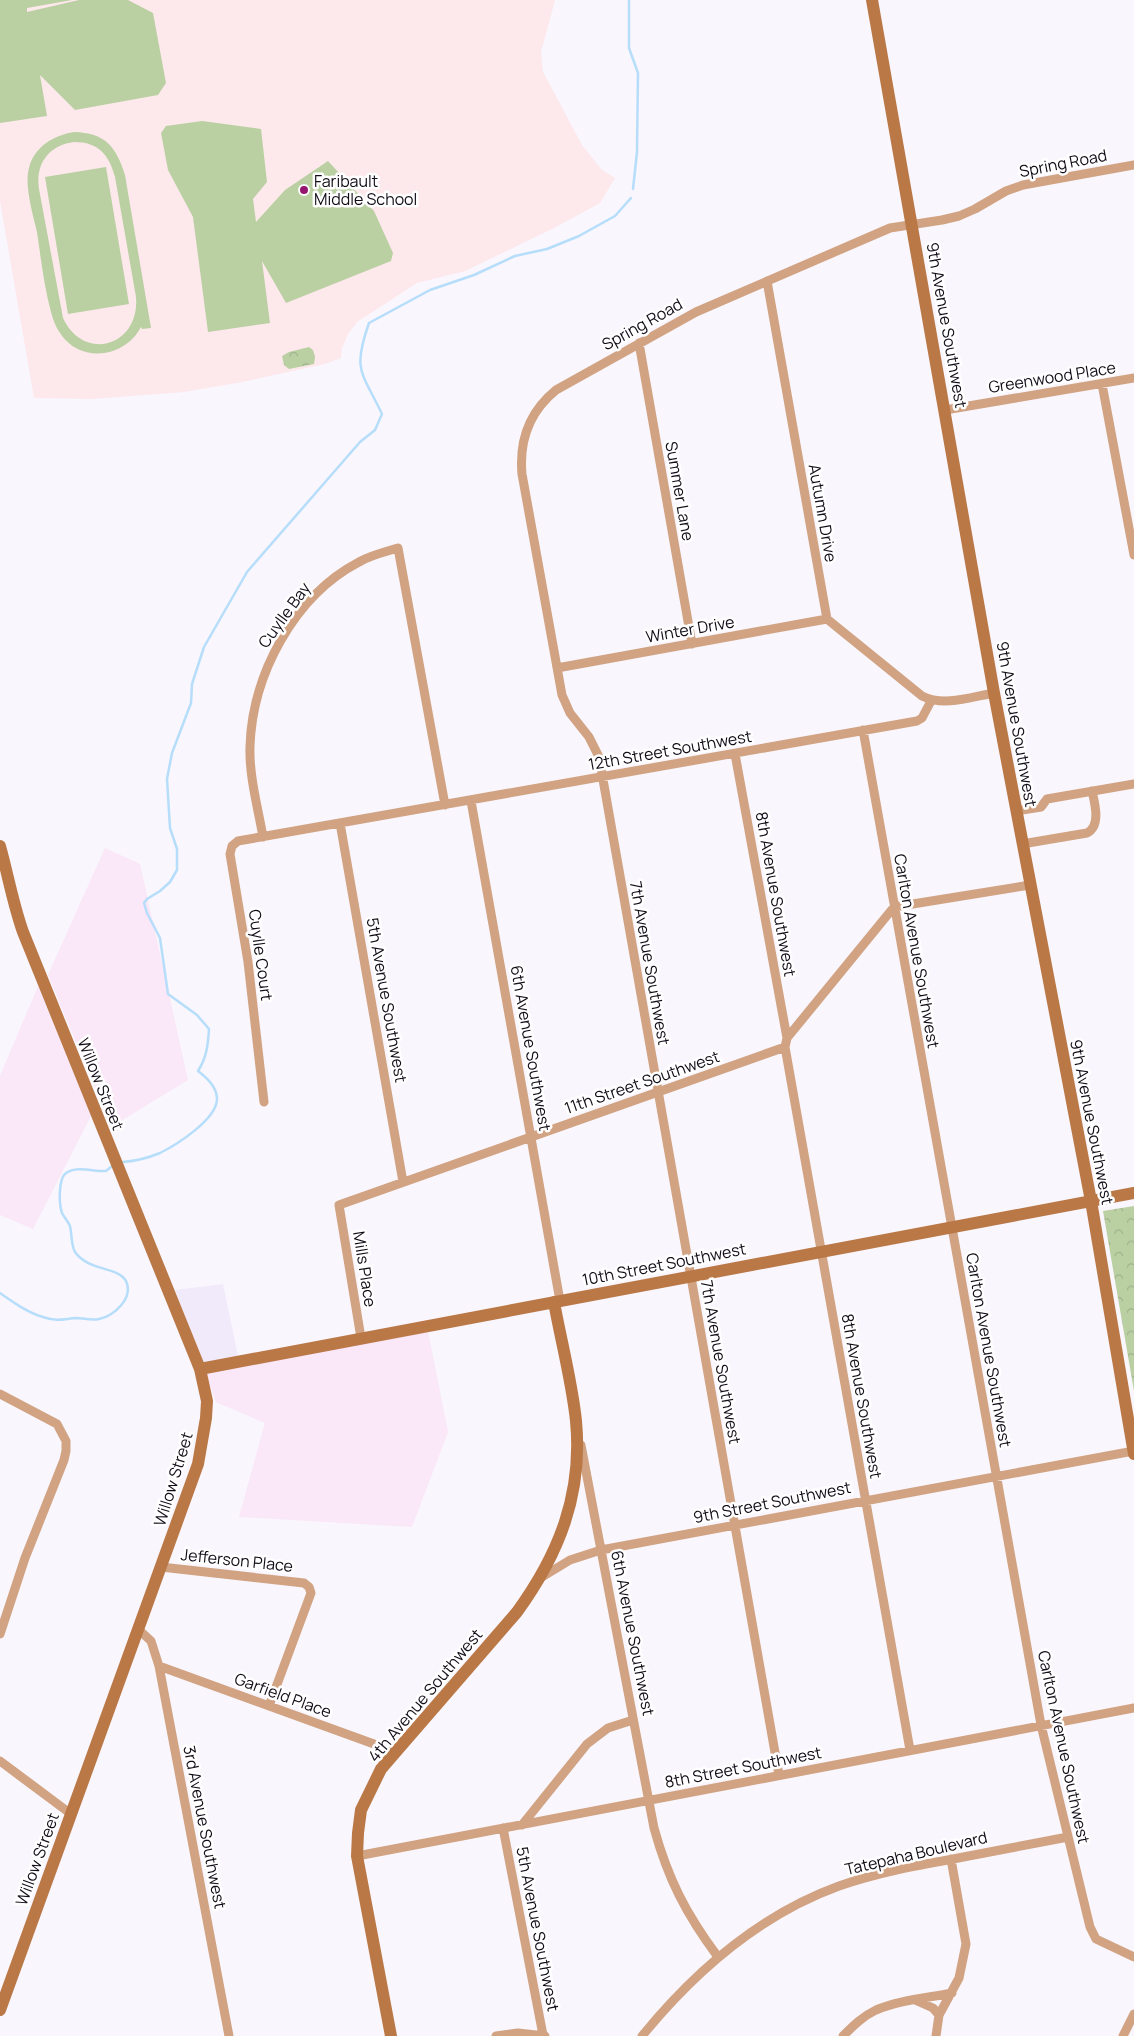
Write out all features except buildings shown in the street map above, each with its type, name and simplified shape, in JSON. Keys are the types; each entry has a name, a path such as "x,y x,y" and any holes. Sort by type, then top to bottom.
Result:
{"street":[{"name":"9th Avenue Southwest","path":"872,0 913,224 994,693 1130,1410 1134,1452"},
{"name":"Spring Road","path":"602,776 595,746 570,713 562,695 522,474 522,455 526,428 540,404 556,390 696,312 890,228 959,216 1006,191 1023,185 1134,165"},
{"name":"Autumn Drive","path":"767,281 827,619"},
{"name":"Summer Lane","path":"639,343 692,644"},
{"name":"Greenwood Place","path":"945,410 1134,378"},
{"path":"1102,384 1134,555"},
{"name":"Cuylle Bay","path":"263,837 250,749 255,702 270,658 309,600 325,586 359,562 398,548 445,805"},
{"name":"Winter Drive","path":"558,668 827,619"},
{"path":"827,619 922,696 931,701 942,702 994,693"},
{"name":"12th Street Southwest","path":"340,824 917,721 922,718 931,701"},
{"name":"Carlton Avenue Southwest","path":"863,730 1041,1725 1092,1934 1096,1939 1129,1952 1134,1957"},
{"name":"8th Avenue Southwest","path":"735,754 910,1750"},
{"name":"7th Avenue Southwest","path":"602,776 779,1775"},
{"path":"1016,811 1041,807 1047,799 1134,784"},
{"path":"1022,844 1092,830 1096,809 1092,792"},
{"name":"6th Avenue Southwest","path":"471,801 530,1137 576,1420 654,1828 672,1883 695,1926 718,1957"},
{"path":"263,837 340,824"},
{"name":"5th Avenue Southwest","path":"340,824 403,1182"},
{"name":"Cuylle Court","path":"263,837 238,841 232,846 230,854 248,962 264,1102"},
{"name":"Willow Street","path":"0,846 22,932 200,1369 207,1401 204,1442 198,1464 1,2003"},
{"path":"786,1043 894,907 1030,885"},
{"name":"11th Street Southwest","path":"339,1205 658,1092 786,1043"},
{"name":"10th Street Southwest","path":"200,1369 690,1275 1134,1193"},
{"name":"Mills Place","path":"339,1205 361,1338"},
{"path":"0,1394 57,1424 66,1441 64,1460 25,1558 0,1634"},
{"name":"4th Avenue Southwest","path":"391,2036 357,1856 361,1810 381,1769 516,1612 540,1579 553,1554 571,1503 578,1447 576,1420"},
{"name":"9th Street Southwest","path":"540,1579 570,1560 602,1550 865,1500 1134,1452"},
{"name":"Jefferson Place","path":"161,1567 304,1583 309,1587 311,1593 269,1706"},
{"name":"3rd Avenue Southwest","path":"138,1629 151,1642 159,1666 229,2036"},
{"name":"Garfield Place","path":"159,1666 396,1752"},
{"name":"8th Street Southwest","path":"357,1856 1134,1708"},
{"name":"5th Avenue Southwest","path":"522,1825 587,1744 608,1728 633,1720"},
{"path":"0,1760 70,1814"},
{"name":"5th Avenue Southwest","path":"503,1828 544,2036"},
{"name":"Tatepaha Boulevard","path":"642,2036 683,1989 718,1957 745,1936 774,1917 837,1887 878,1874 1068,1837"},
{"path":"936,2036 939,2015 959,1978 966,1944 951,1859"},
{"path":"843,2036 859,2021 876,2010 895,2004 952,1993"},
{"path":"915,2000 933,2008 939,2015"},
{"path":"1123,2036 1134,2014"},
{"path":"496,2036 518,2033 544,2036"}],"shaded area":[{"name":"Faribault Middle School","path":"0,0 555,0 541,52 543,72 582,145 602,170 615,178 600,203 554,228 465,271 417,283 357,322 348,334 342,348 341,358 325,364 184,392 92,399 34,398 0,201"},
{"path":"105,848 140,864 188,1080 111,1127 48,975"},
{"path":"38,986 91,1116 33,1229 0,1215 0,1076"},
{"path":"223,1284 238,1356 202,1363 175,1290"},
{"path":"426,1321 448,1432 412,1527 239,1517 265,1423 216,1402 202,1363"}],"green space":[{"path":"0,0 72,0 27,8 27,12 79,0 128,0 153,13 166,83 158,95 75,110 40,75 47,116 0,123"},
{"path":"202,121 261,129 267,182 253,199 256,222 285,190 328,161 374,211 393,253 391,261 286,303 262,261 270,323 208,332 193,217 168,170 161,133 166,126"},
{"path":"74,132 85,133 101,138 108,143 118,156 125,175 151,328 142,329 141,327 134,337 114,351 90,353 69,343 55,325 46,292 30,200 28,175 35,154 40,148 52,139","holes":["74,142 90,144 102,151 113,169 136,297 135,314 129,327 120,337 109,343 96,344 84,341 72,332 63,318 39,189 39,172 46,157 57,147"]},
{"path":"106,167 129,304 68,314 45,177"},
{"path":"309,347 313,350 314,364 289,369 284,365 282,356 289,352"},
{"path":"1134,1206 1134,1391 1103,1211"}],"waterway":[{"path":"629,0 629,48 638,73 637,152 633,189"},
{"path":"123,1162 160,1153 176,1144 204,1123 215,1106 217,1098 215,1090 208,1079 198,1071 205,1056 209,1029 197,1015 168,994 160,938 144,903 170,882 177,870 177,849 170,828 167,779 172,753 191,703 192,684 204,647 247,572 360,442 375,430 382,414 365,379 360,362 369,323 430,290 474,275 515,256 547,249 579,236 615,216 631,198"},
{"path":"0,1293 32,1313 60,1320 76,1318 99,1319 111,1314 121,1305 127,1294 128,1287 126,1281 117,1273 87,1263 75,1252 70,1226 62,1213 60,1204 60,1186 66,1173 75,1169 106,1171 112,1166"}],"place":[{"name":"Faribault Middle School","path":"304,190"}]}
